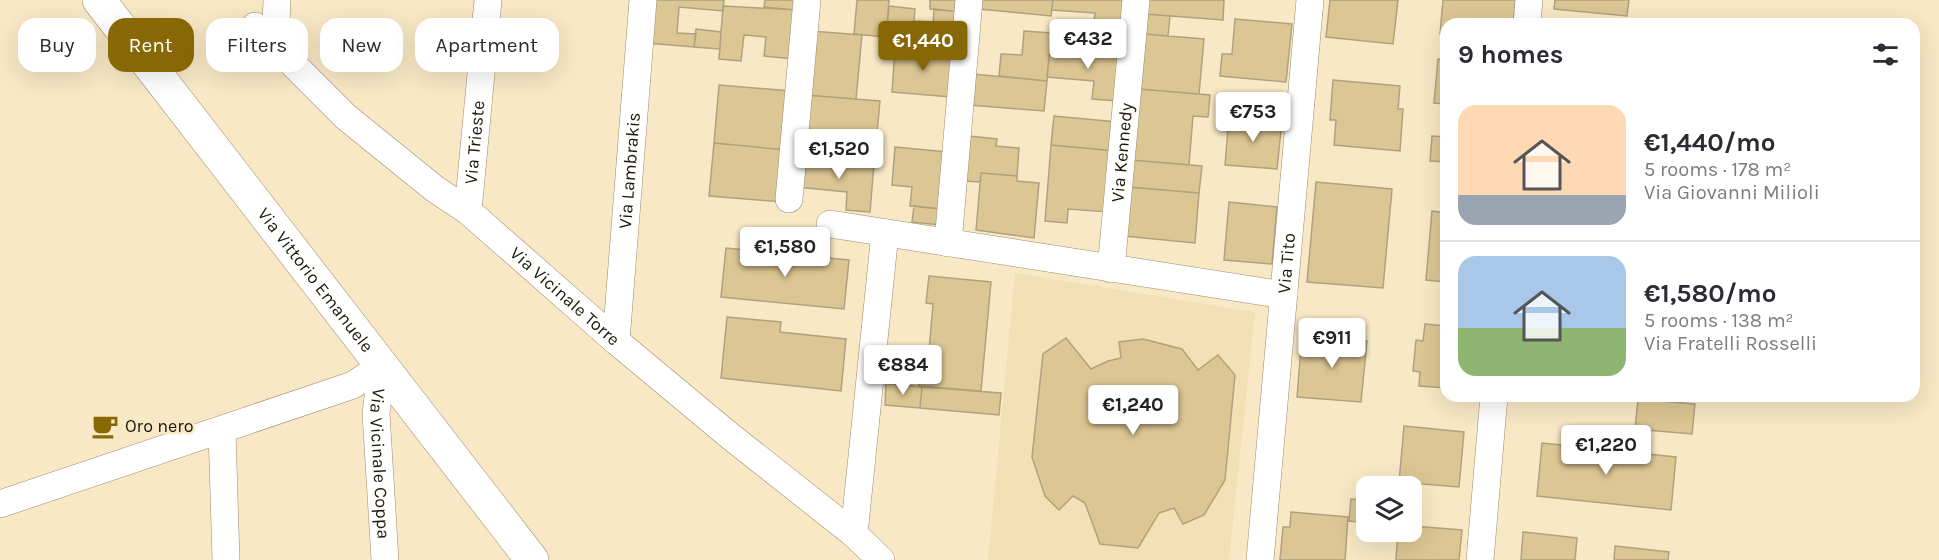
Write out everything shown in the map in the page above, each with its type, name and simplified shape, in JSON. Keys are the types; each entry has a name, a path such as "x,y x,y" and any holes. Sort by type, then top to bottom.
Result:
{"street":[{"name":"Via Vittorio Emanuele","path":"99,0 531,560"},
{"path":"276,18 277,0"},
{"name":"Via Trieste","path":"468,211 488,0"},
{"name":"Via Lambrakis","path":"616,341 643,0"},
{"path":"789,198 807,0"},
{"path":"948,243 969,0"},
{"name":"Via Kennedy","path":"1111,269 1136,0"},
{"name":"Via Tito","path":"1260,560 1310,0"},
{"path":"1528,18 1529,0"},
{"name":"Via Vicinale Torre","path":"301,72 346,117 435,189 468,211 616,341 730,436 854,534 881,560"},
{"path":"831,224 1284,295"},
{"path":"854,534 885,233"},
{"path":"0,504 353,385 382,366"},
{"name":"Via Vicinale Coppa","path":"382,366 376,413 385,560"},
{"path":"1480,560 1493,402"},
{"path":"222,430 226,560"}],"shaded area":[{"path":"1015,273 1255,312 1229,560 988,560"}],"building":[{"path":"651,0 724,0 723,11 679,7 677,33 696,34 694,47 647,43"},
{"path":"765,0 798,0 797,10 764,7"},
{"path":"857,0 889,0 886,37 854,34"},
{"path":"930,0 962,0 961,12 930,9"},
{"path":"980,0 1053,0 1051,16 979,9"},
{"path":"1053,0 1127,0 1124,35 1093,33 1095,13 1052,10"},
{"path":"1146,0 1224,0 1223,20 1145,14"},
{"path":"1330,0 1398,0 1393,44 1326,37"},
{"path":"1443,0 1516,0 1514,18 1441,18"},
{"path":"1555,0 1629,0 1627,16 1554,9"},
{"path":"723,6 797,10 793,59 764,56 766,37 744,35 741,61 719,59"},
{"path":"889,6 915,9 914,21 933,22 933,28 960,30 954,52 885,47"},
{"path":"934,9 961,12 960,30 933,28"},
{"path":"1145,14 1170,16 1168,36 1144,34"},
{"path":"1235,19 1292,24 1286,82 1220,76 1222,54 1232,54"},
{"path":"696,29 721,32 720,49 694,47"},
{"path":"811,31 862,35 856,99 805,95"},
{"path":"1024,31 1051,33 1047,81 999,76 1001,54 1022,55"},
{"path":"1093,33 1124,35 1122,53 1092,51"},
{"path":"1144,34 1204,39 1199,94 1139,89"},
{"path":"895,47 954,52 951,97 892,92"},
{"path":"1050,47 1122,53 1118,101 1092,99 1094,81 1047,77"},
{"path":"1438,59 1440,59 1440,104 1434,103"},
{"path":"973,74 1047,81 1044,111 970,105"},
{"path":"1333,80 1400,86 1398,109 1403,109 1400,151 1334,145 1336,120 1330,120"},
{"path":"719,85 792,91 786,150 714,143"},
{"path":"1139,89 1210,95 1208,117 1193,116 1189,165 1131,160"},
{"path":"805,95 880,101 874,164 847,162 850,133 803,129"},
{"path":"1054,116 1117,122 1115,151 1051,145"},
{"path":"1229,116 1282,121 1277,169 1225,165"},
{"path":"969,136 997,139 996,146 1019,148 1017,176 981,173 980,182 965,181"},
{"path":"1432,136 1440,137 1440,162 1430,161"},
{"path":"714,143 786,150 782,202 709,196"},
{"path":"1051,145 1115,151 1109,212 1068,209 1067,223 1045,221"},
{"path":"895,147 947,152 941,209 910,206 912,187 892,185"},
{"path":"800,157 874,164 870,212 846,210 847,192 797,187"},
{"path":"1131,160 1202,166 1199,193 1129,187"},
{"path":"981,173 1017,176 1017,181 1039,183 1034,238 976,230"},
{"path":"1316,182 1392,189 1383,288 1307,282"},
{"path":"1128,187 1199,193 1195,243 1124,236"},
{"path":"1229,202 1277,207 1272,264 1224,260"},
{"path":"914,206 941,209 940,225 912,222"},
{"path":"1432,211 1440,212 1440,281 1426,280"},
{"path":"726,248 849,260 844,309 721,297"},
{"path":"929,276 991,282 981,391 919,386 921,362 928,363 933,304 926,303"},
{"path":"727,317 781,322 780,332 846,339 841,391 721,378"},
{"path":"1425,324 1440,325 1440,388 1419,386 1420,372 1413,371 1416,340 1423,341"},
{"path":"1302,335 1367,341 1361,402 1297,397"},
{"path":"1066,338 1091,369 1121,358 1119,342 1143,339 1182,349 1198,370 1218,355 1235,375 1225,480 1204,515 1183,524 1174,508 1159,513 1138,548 1100,544 1085,503 1073,496 1059,510 1045,496 1032,457 1043,354"},
{"path":"886,383 922,387 920,408 885,405"},
{"path":"922,387 1001,393 999,415 920,408"},
{"path":"1638,402 1695,404 1692,434 1635,429"},
{"path":"1404,426 1464,432 1459,487 1422,484 1422,476 1400,476"},
{"path":"1542,443 1676,457 1671,510 1537,496"},
{"path":"1351,499 1356,499 1356,522 1349,521"},
{"path":"1291,512 1348,517 1345,560 1280,560 1283,527 1290,527"},
{"path":"1422,527 1462,530 1459,560 1396,560 1397,542 1422,542"},
{"path":"1523,532 1577,538 1575,560 1521,560"},
{"path":"1615,546 1669,552 1668,560 1614,560"}],"place":[{"name":"Oro nero","path":"105,426"}]}
